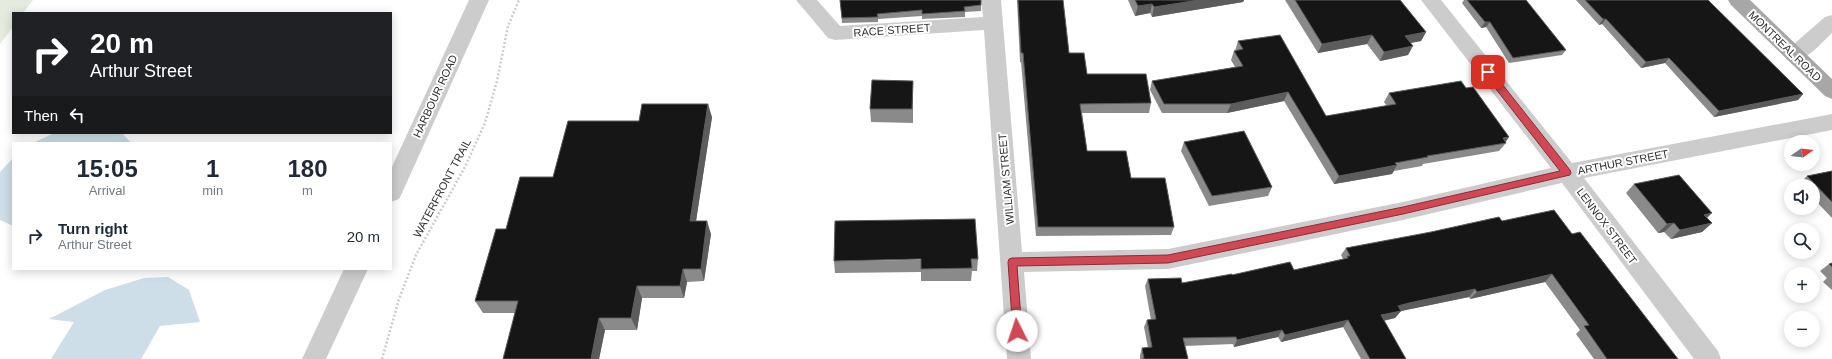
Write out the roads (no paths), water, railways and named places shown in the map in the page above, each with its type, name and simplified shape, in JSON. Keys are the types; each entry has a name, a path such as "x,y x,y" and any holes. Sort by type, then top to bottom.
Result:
{"main road":[{"name":"MONTREAL ROAD","path":"1738,0 1832,91"}],"street":[{"name":"HARBOUR ROAD","path":"392,191 479,0"},
{"name":"RACE STREET","path":"806,0 835,33 993,23"},
{"name":"WILLIAM STREET","path":"991,0 1019,359"},
{"name":"LENNOX STREET","path":"1431,0 1567,173 1709,359"},
{"path":"1794,55 1832,22"},
{"name":"ARTHUR STREET","path":"1012,262 1168,259 1395,212 1567,173 1832,122"},
{"path":"314,359 356,270"}]}
